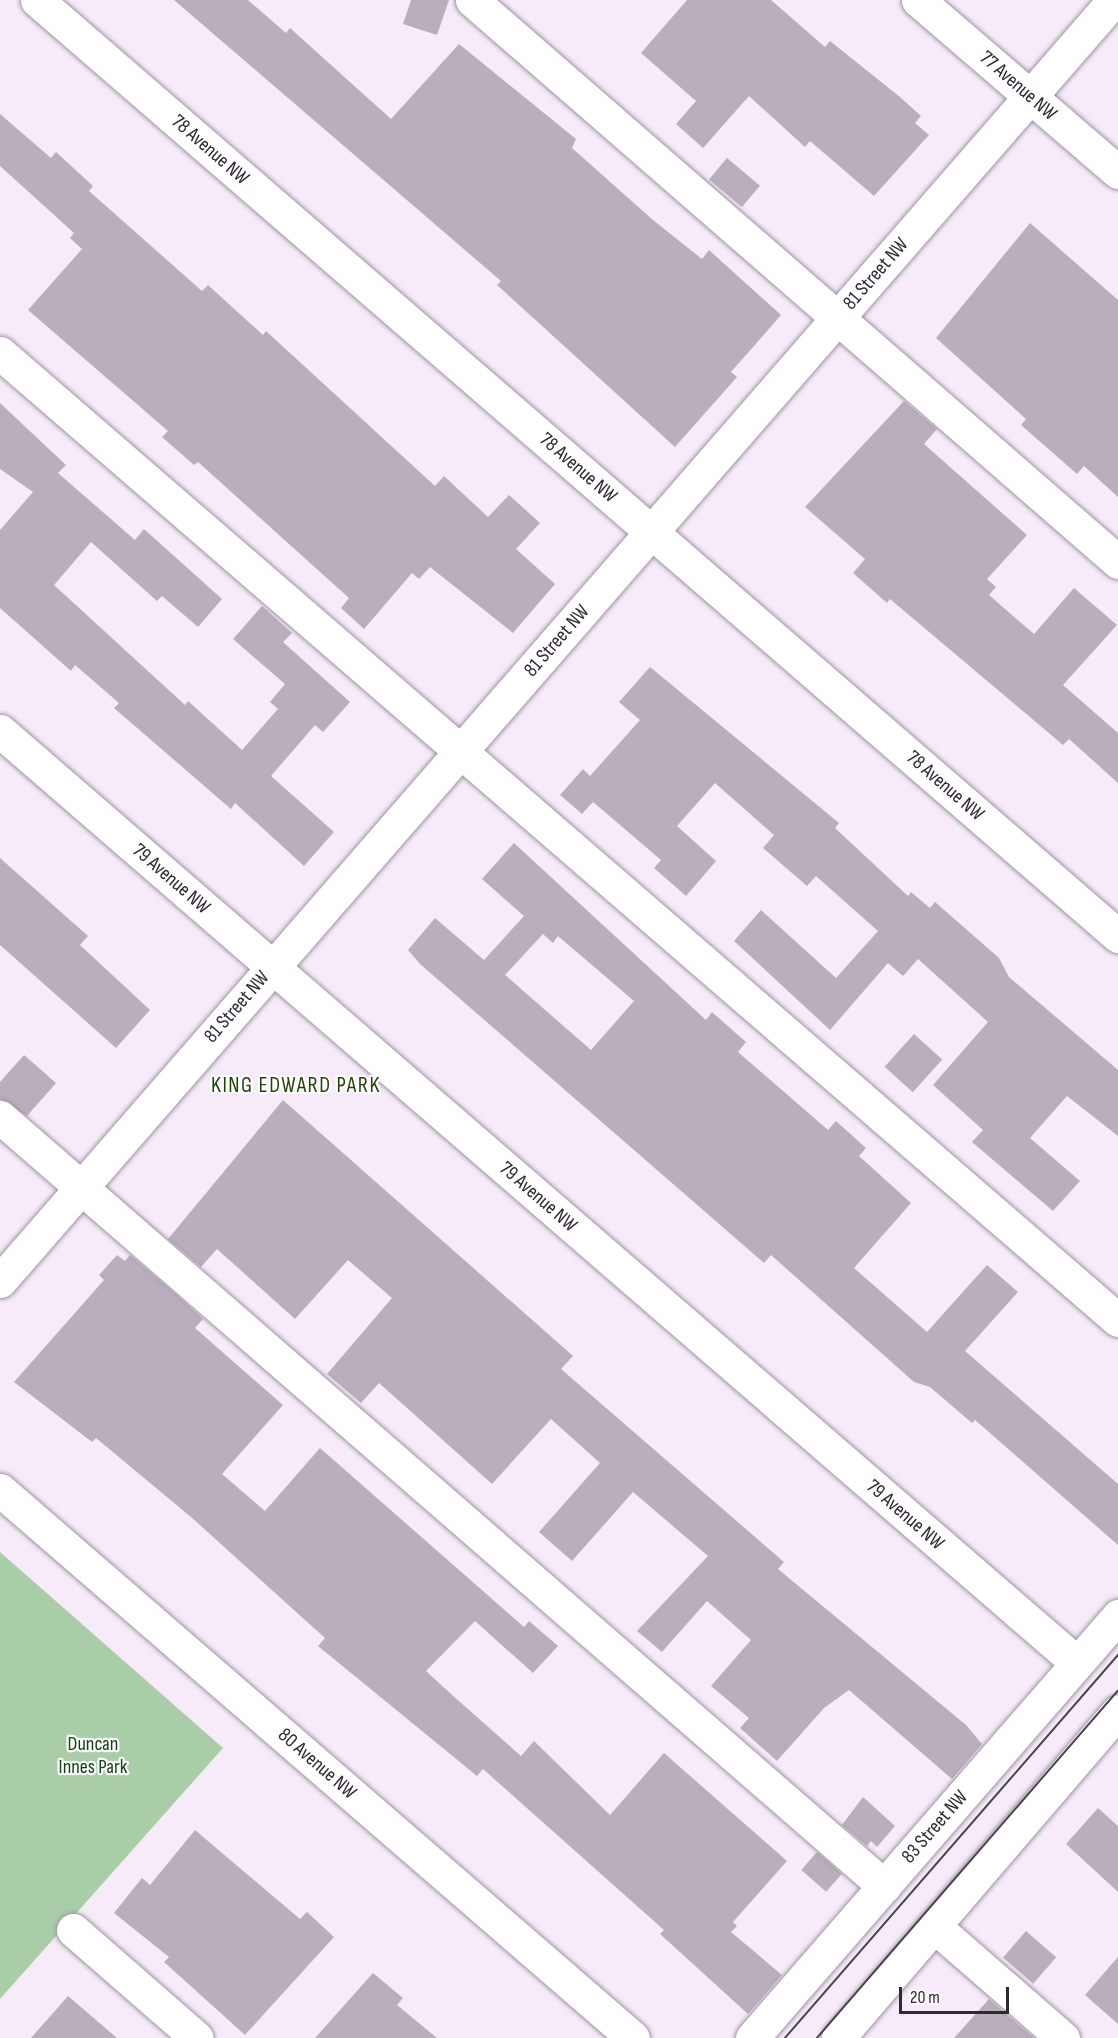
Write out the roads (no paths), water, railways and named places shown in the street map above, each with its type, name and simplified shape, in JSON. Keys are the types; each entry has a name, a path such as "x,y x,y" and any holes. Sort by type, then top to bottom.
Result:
{"street":[{"name":"78 Avenue NW","path":"38,0 1118,936"},
{"path":"472,0 1118,562"},
{"name":"77 Avenue NW","path":"918,0 1118,172"},
{"name":"81 Street NW","path":"0,1281 1114,0"},
{"path":"0,353 1118,1320"},
{"name":"79 Avenue NW","path":"0,731 1077,1663"},
{"path":"0,1117 884,1886"},
{"name":"80 Avenue NW","path":"0,1490 633,2038"},
{"name":"83 Street NW","path":"752,2038 1118,1616"},
{"path":"838,2038 1118,1711"},
{"path":"934,1926 1064,2038"},
{"path":"73,1930 197,2038"}],"tram line":[{"path":"785,2038 1118,1655"},
{"path":"817,2038 1118,1691"}],"district":[{"name":"KING EDWARD PARK","path":"296,1086"}],"park label":[{"name":"Duncan Innes Park","path":"93,1756"}]}
